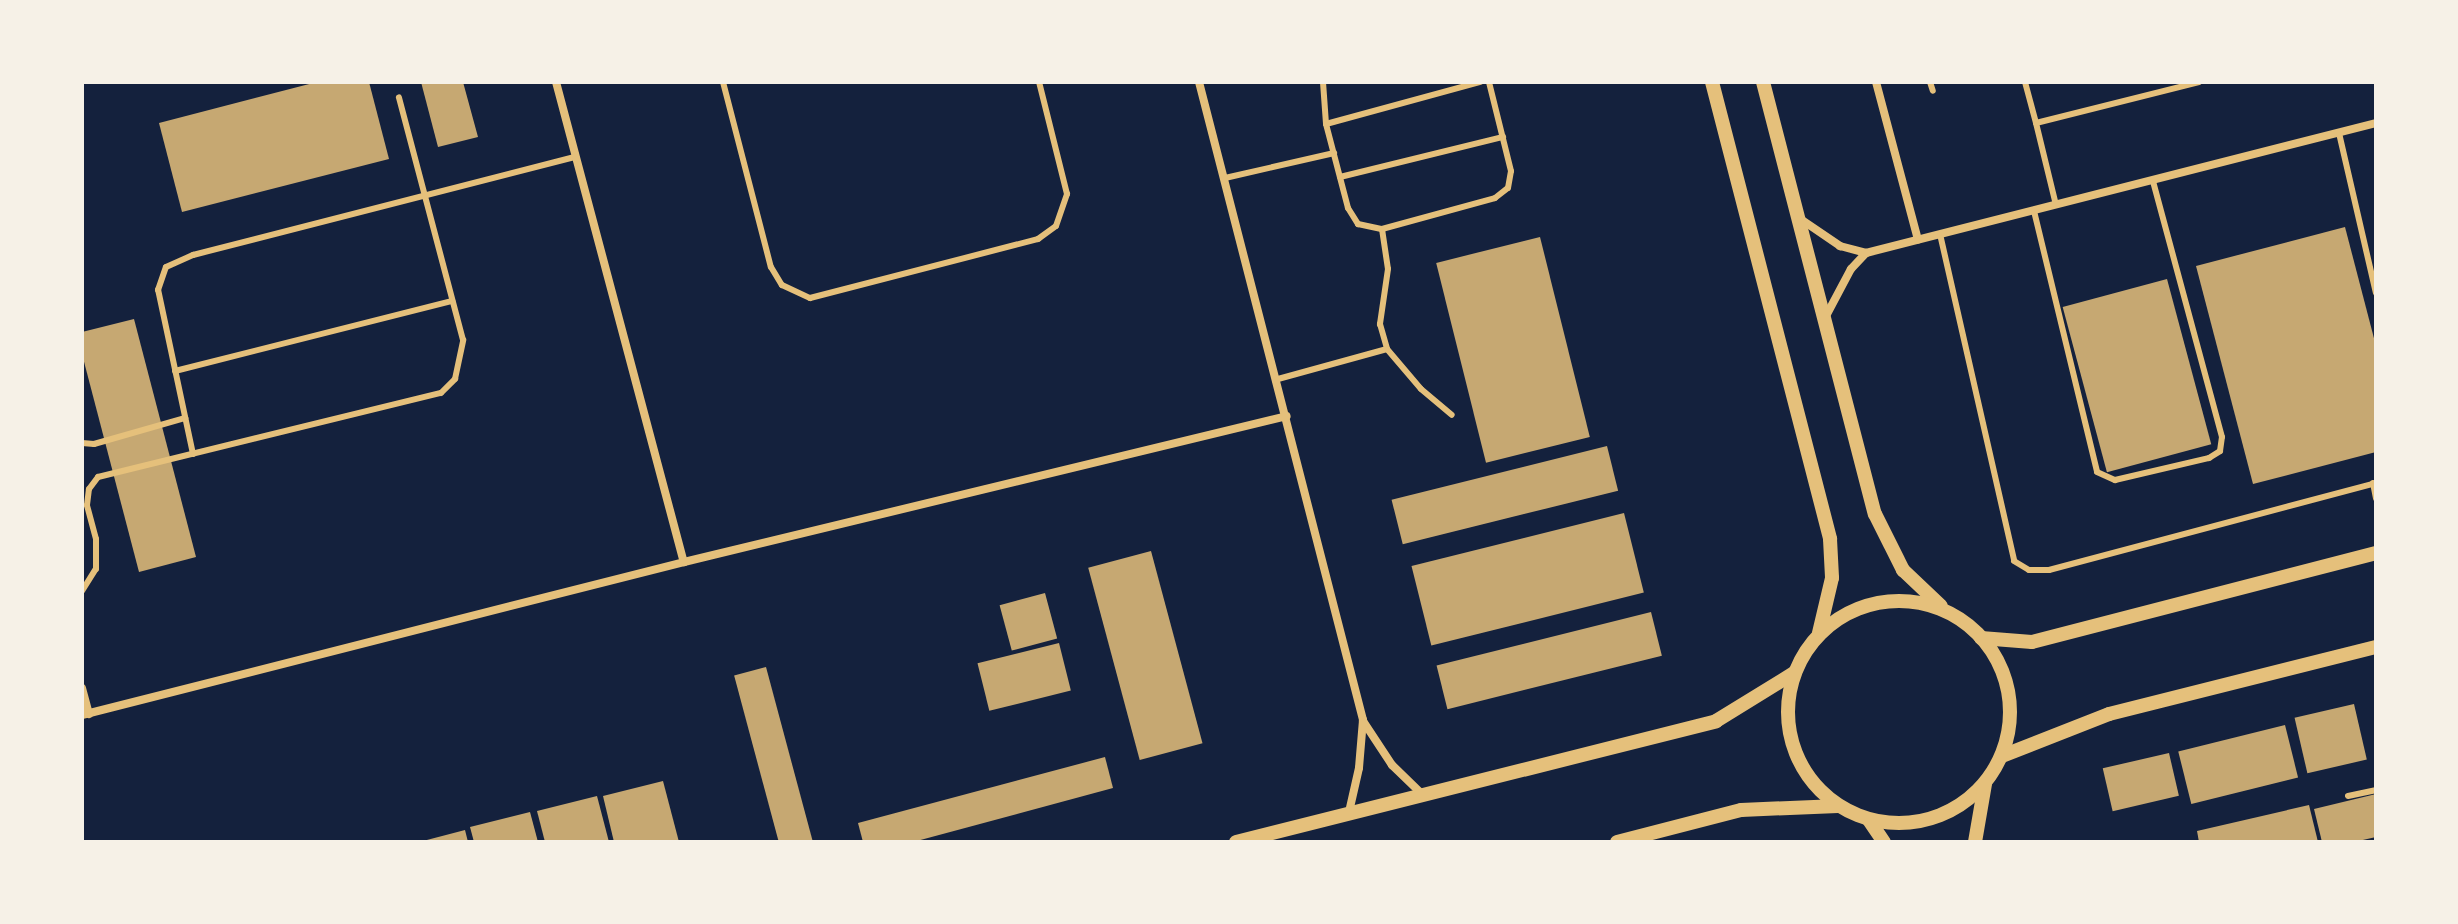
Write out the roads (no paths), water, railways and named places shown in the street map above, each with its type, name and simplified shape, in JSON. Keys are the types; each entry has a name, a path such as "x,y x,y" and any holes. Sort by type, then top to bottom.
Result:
{"street":[{"path":"556,82 684,562"},
{"path":"1199,82 1278,379 1363,720 1392,765 1421,793"},
{"path":"1712,82 1830,539 1831,588 1819,634 1794,673 1787,710 1792,748 1810,781 1838,806 1869,820 1901,824 1933,818 1962,804 1986,783 2002,756 2010,726 2010,694 2000,664 1981,638 1903,570 1882,534 1763,82"},
{"path":"1876,82 1918,240"},
{"path":"1798,218 1840,246 1866,253 2376,123"},
{"path":"1824,319 1851,269 1866,253"},
{"path":"82,688 85,714 684,562 1287,416"},
{"path":"1981,638 2032,642 2376,553"},
{"path":"1819,634 1847,613 1881,602 1917,602 1951,613"},
{"path":"2002,756 2109,714 2376,647"},
{"path":"1236,842 1716,721 1794,673"},
{"path":"1349,812 1359,768 1363,720"},
{"path":"1975,842 1986,783"},
{"path":"1617,842 1741,810 1838,806"},
{"path":"1869,820 1884,842"}],"lane":[{"path":"723,82 771,267 782,285 810,298 1038,239 1056,226 1062,216 1067,194 1039,82"},
{"path":"1323,82 1326,124 1348,208 1358,224 1382,229 1495,198 1508,188 1511,171 1489,82"},
{"path":"1326,124 1480,82"},
{"path":"1930,82 1933,91"},
{"path":"2025,82 2056,205"},
{"path":"2036,123 2199,82"},
{"path":"82,591 96,569 96,539 87,505 89,489 98,477 441,393 455,379 463,340 399,97"},
{"path":"2339,133 2376,293"},
{"path":"1340,177 1503,137"},
{"path":"1225,178 1334,153"},
{"path":"193,454 158,290 166,267 193,255 576,157"},
{"path":"2034,211 2097,472 2105,479 2115,480 2209,458 2220,451 2222,437 2153,181"},
{"path":"1382,229 1388,269 1380,324 1387,349 1421,389 1452,415"},
{"path":"1940,234 2014,561 2029,570 2049,570 2375,483 2376,499"},
{"path":"175,371 452,301"},
{"path":"1278,379 1387,349"},
{"path":"82,443 94,444 185,418"},
{"path":"2348,796 2376,790"}]}
